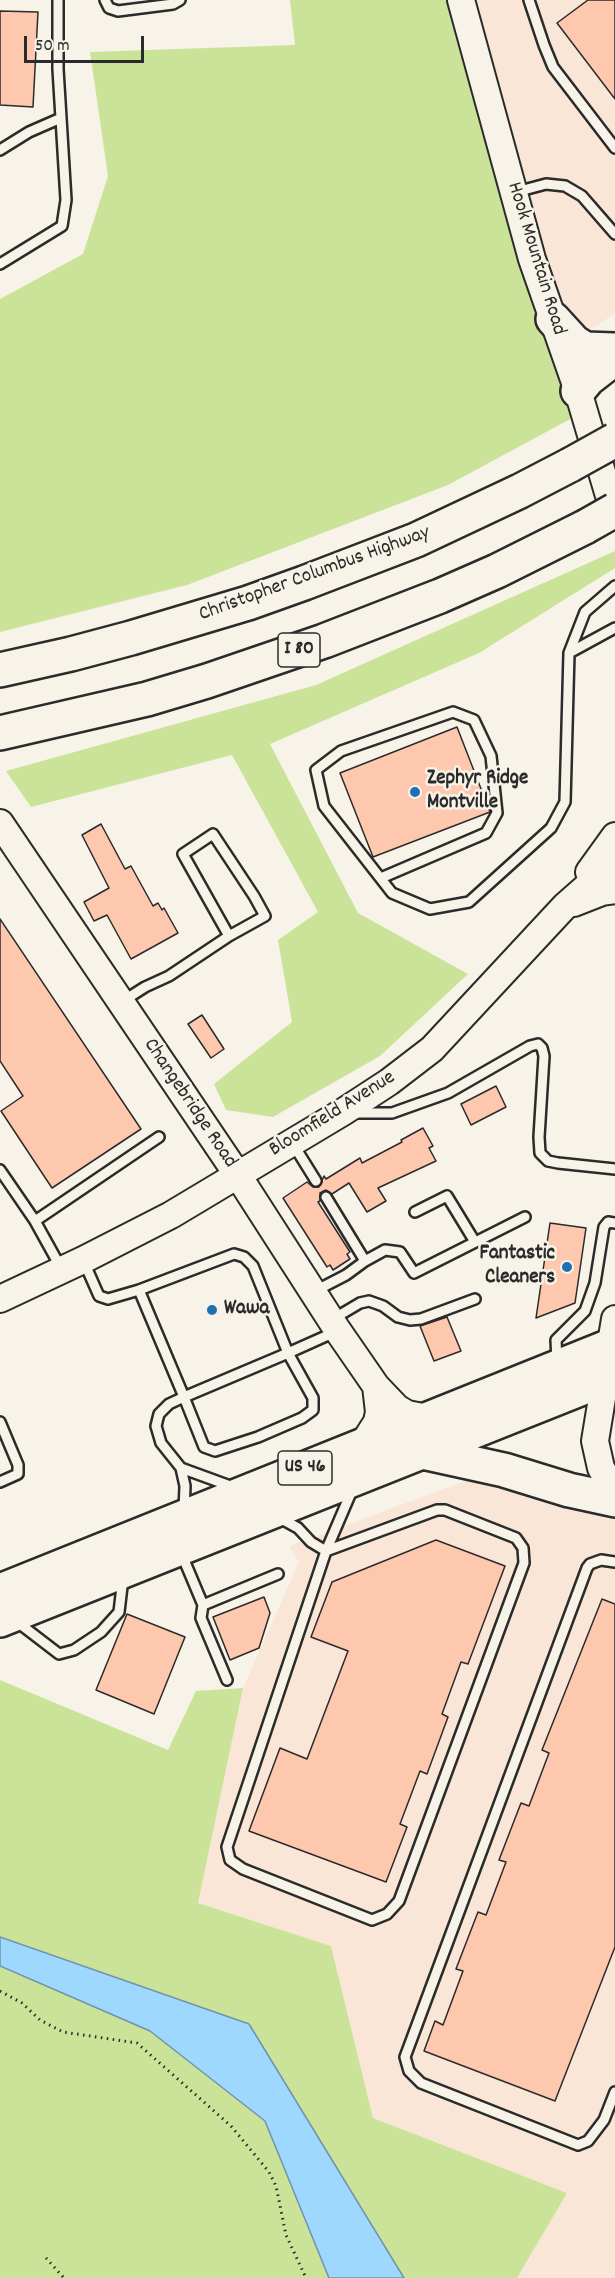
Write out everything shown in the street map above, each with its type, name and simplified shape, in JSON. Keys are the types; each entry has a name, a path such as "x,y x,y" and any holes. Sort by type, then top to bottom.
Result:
{"highway":[{"path":"553,319 574,342 585,349 615,350"},
{"path":"578,392 588,379 615,358"},
{"name":"Christopher Columbus Highway","path":"0,670 131,638 304,584 416,540 481,510 615,440"},
{"name":"I 80","path":"0,733 147,699 324,641 497,571 615,510"},
{"name":"US 46","path":"3,1609 124,1571 180,1550 259,1502 363,1444 558,1367 612,1353"},
{"name":"US 46","path":"3,1609 184,1517 259,1502 357,1478 422,1452 612,1353"},
{"path":"422,1452 504,1470 569,1490 615,1500"}],"main road":[{"name":"Hook Mountain Road","path":"461,0 532,259 578,392 615,516"},
{"name":"Changebridge Road","path":"0,823 237,1174 376,1386 397,1408 407,1414 428,1418"},
{"path":"566,906 615,836"},
{"name":"Bloomfield Avenue","path":"0,1299 171,1215 343,1112 388,1082 432,1049 566,906 615,862"},
{"path":"566,906 602,892 615,890"},
{"path":"612,1353 595,1441 601,1468 615,1488"},
{"path":"363,1444 377,1422 379,1412 376,1386"}],"lane":[{"path":"0,264 62,226 66,200 58,69 58,0"},
{"path":"105,0 109,8 118,11 173,4 180,0"},
{"path":"529,0 554,67 615,148"},
{"path":"0,150 29,132 61,118"},
{"path":"514,192 534,186 554,184 565,186 582,196 615,234"},
{"path":"381,878 486,832 497,813 491,756 474,720 453,712 341,751 316,770 324,806 392,893 430,909 469,902 551,828 565,802 569,653 585,612 615,586"},
{"path":"569,653 615,628"},
{"path":"121,1002 169,976 229,936 265,916 213,834 183,854 229,936"},
{"path":"343,1112 392,1113 448,1093 530,1046 538,1044 544,1056 540,1153 548,1161 615,1169"},
{"path":"35,1221 159,1137"},
{"path":"291,1142 316,1181"},
{"path":"0,1170 35,1221 99,1296 108,1299 139,1290 234,1254 244,1257 253,1266 288,1353 313,1398 313,1410 302,1418 234,1446 215,1451 204,1447 139,1290"},
{"path":"414,1212 447,1196 475,1242"},
{"path":"326,1197 365,1261"},
{"path":"313,1292 346,1275 385,1250 400,1251 414,1273 525,1217"},
{"path":"558,1367 556,1340 585,1311 595,1283 604,1227 608,1222 615,1223"},
{"path":"326,1551 311,1542 298,1528 259,1502 182,1468 161,1443 156,1426 159,1414 169,1404 288,1353 334,1325 360,1303 369,1300 383,1306 398,1317 410,1320 421,1319 475,1299"},
{"path":"0,1422 18,1466 18,1474 0,1482"},
{"path":"182,1468 185,1486 184,1517"},
{"path":"326,1551 437,1510 445,1510 516,1538 523,1548 524,1563 399,1901 387,1914 377,1920 243,1869 228,1856 228,1842 326,1551 357,1478"},
{"path":"180,1550 203,1605 201,1618 227,1680"},
{"path":"615,1562 601,1560 590,1564 587,1568 405,2057 409,2071 421,2083 578,2145 588,2141 604,2120 615,2092"},
{"path":"3,1609 59,1654 75,1650 101,1632 119,1612 124,1571"},
{"path":"203,1605 278,1574"}],"path":[{"path":"0,1991 22,2003 40,2020 63,2032 137,2043 231,2126 270,2172 276,2186 286,2235 306,2278"},
{"path":"46,2258 64,2278"}],"shaded area":[{"path":"462,0 615,0 615,313 566,347"},
{"path":"471,1479 615,1513 615,2278 517,2278 567,2193 373,2118 331,1946 198,1903 243,1688 299,1562 289,1546"}],"green space":[{"path":"290,0 462,0 585,411 448,485 187,585 0,632 0,299 83,254 108,176 90,52 295,45"},
{"path":"615,551 615,568 479,653 270,744 358,913 468,974 380,1056 273,1117 226,1110 214,1084 292,1022 278,940 318,912 232,755 31,807 6,771 316,685"},
{"path":"0,1680 168,1750 196,1691 243,1688 198,1903 331,1946 373,2118 567,2193 517,2278 404,2278 249,2024 0,1937"},
{"path":"0,1966 150,2031 265,2121 329,2278 0,2278"}],"water":[{"path":"0,1937 249,2024 404,2278 329,2278 265,2121 150,2031 0,1966"}],"building":[{"path":"588,0 615,0 615,99 557,23"},
{"path":"0,11 38,12 33,107 0,105"},
{"name":"Zephyr Ridge Montville","path":"457,727 490,812 373,857 340,773"},
{"path":"101,824 125,869 131,866 153,906 158,903 162,910 164,908 178,933 131,959 107,915 94,921 84,902 109,888 82,835"},
{"path":"0,919 141,1129 52,1188 1,1111 23,1096 0,1061"},
{"path":"202,1015 224,1049 211,1058 188,1024"},
{"path":"496,1086 506,1107 471,1125 461,1104"},
{"path":"423,1128 433,1146 429,1148 436,1161 378,1188 386,1201 367,1212 349,1183 332,1194 326,1190 320,1193 318,1202 350,1252 347,1254 350,1259 333,1270 330,1265 327,1267 283,1198 307,1182 313,1187 319,1187 324,1176 326,1179 360,1158 362,1163"},
{"path":"550,1223 586,1228 575,1303 536,1318"},
{"path":"447,1317 461,1351 434,1361 420,1326"},
{"path":"436,1540 505,1566 468,1664 461,1662 442,1714 448,1717 427,1774 420,1771 400,1824 407,1827 386,1882 249,1831 280,1748 307,1759 348,1651 311,1637 332,1582"},
{"path":"264,1597 270,1613 259,1648 230,1660 213,1617"},
{"path":"602,1599 615,1604 615,1947 555,2101 424,2051 435,2021 443,2025 463,1971 456,1969 478,1912 486,1915 506,1862 499,1860 521,1803 529,1806 549,1753 542,1750"},
{"path":"127,1614 185,1637 154,1714 96,1690"}],"place":[{"name":"Zephyr Ridge Montville","path":"415,792"},
{"name":"Fantastic Cleaners","path":"567,1267"},
{"name":"Wawa","path":"212,1310"}]}
